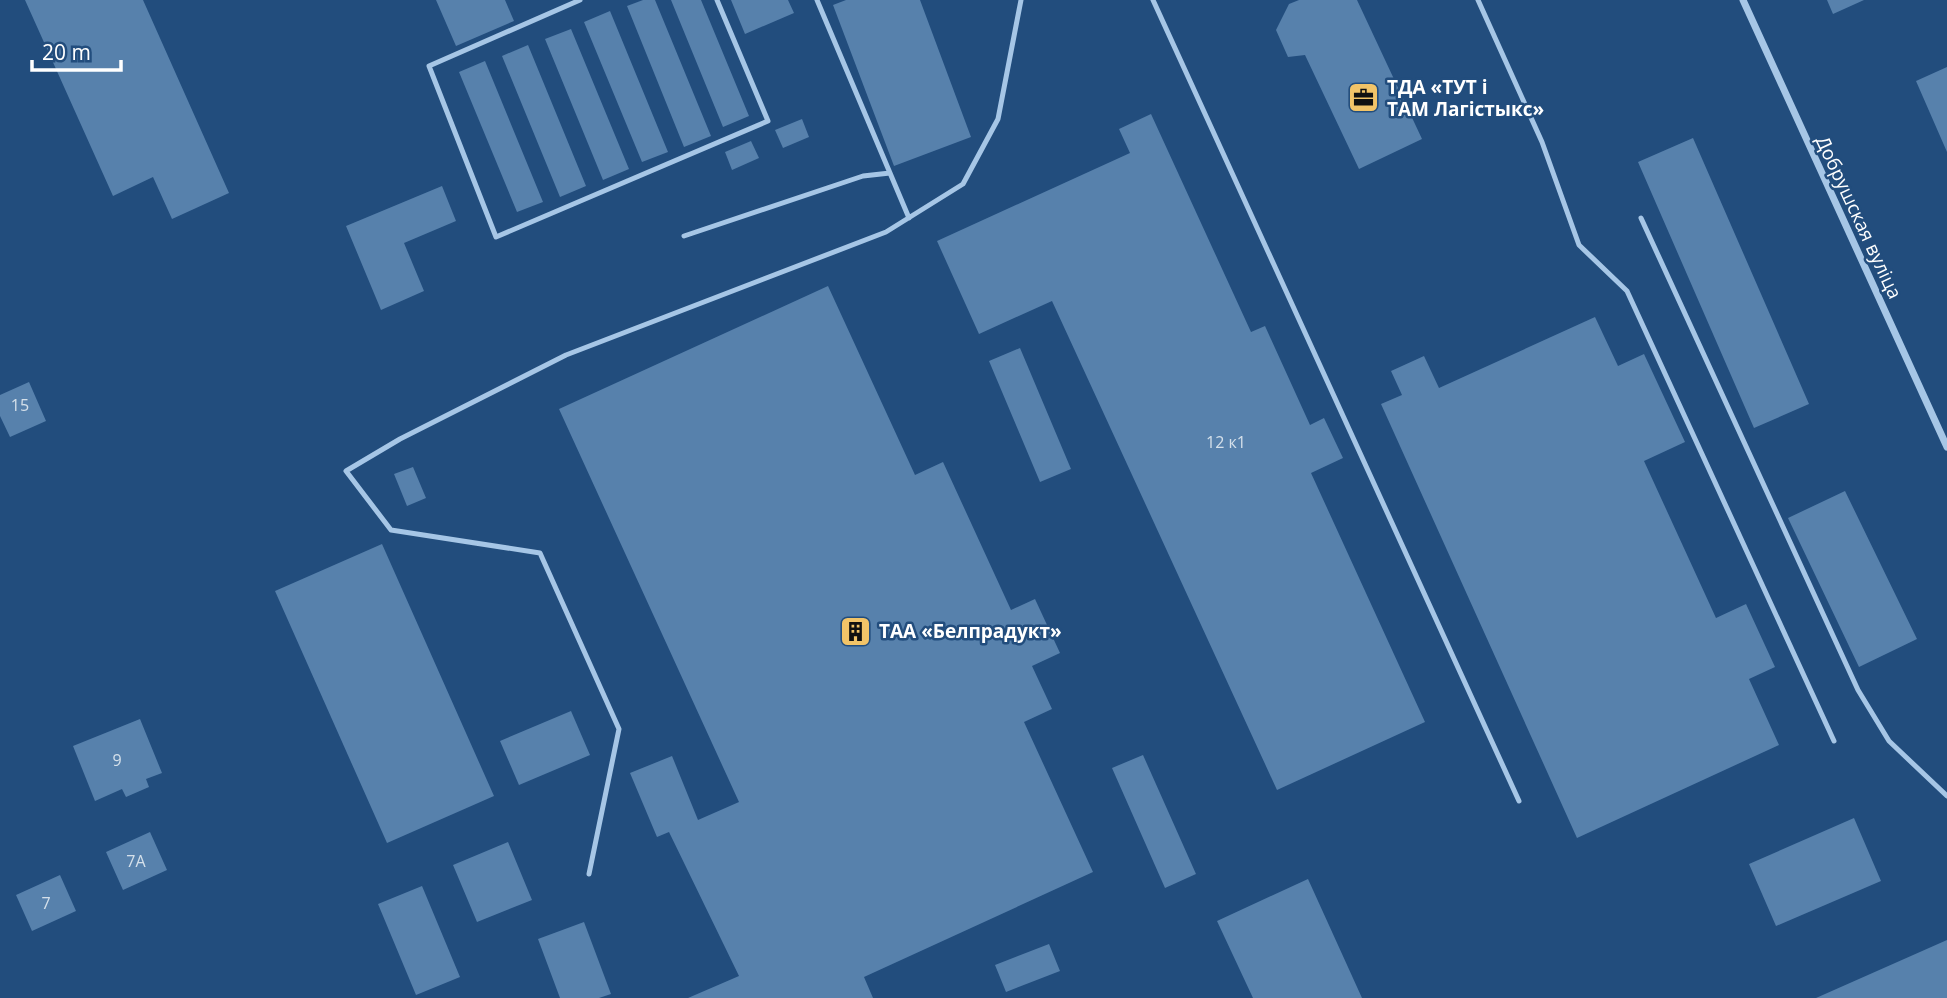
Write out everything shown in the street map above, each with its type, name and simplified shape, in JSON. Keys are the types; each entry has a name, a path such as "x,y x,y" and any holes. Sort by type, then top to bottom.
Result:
{"street":[{"name":"Добрушская вуліца","path":"1743,0 1947,445"}],"lane":[{"path":"580,0 429,66 496,237 768,121 717,0"},
{"path":"817,0 909,218"},
{"path":"589,874 619,729 540,553 391,530 346,471 400,439 566,355 886,232 963,184 998,119 1021,0"},
{"path":"1153,0 1520,801"},
{"path":"1478,0 1542,142 1579,245 1627,291 1834,741"},
{"path":"684,236 863,176 890,173"},
{"path":"1641,218 1857,690 1889,741 1947,796"}],"building":[{"path":"25,0 143,0 229,193 172,219 153,177 113,196"},
{"path":"436,0 505,0 514,21 456,46"},
{"path":"643,0 655,0 711,136 684,147 627,6"},
{"path":"671,0 701,0 749,116 723,127"},
{"path":"731,0 788,0 794,13 745,34"},
{"path":"846,0 920,0 971,137 894,166 833,5"},
{"name":"ТДА «ТУТ і ТАМ Лагістыкс»","path":"1299,0 1357,0 1422,139 1359,169 1305,55 1288,57 1276,30 1289,4"},
{"path":"1827,0 1864,0 1833,14"},
{"path":"610,11 668,152 642,162 584,22"},
{"path":"571,29 629,169 603,180 545,39"},
{"path":"528,45 586,186 560,197 502,56"},
{"path":"485,61 543,202 517,212 459,72"},
{"path":"1947,67 1947,152 1916,81"},
{"path":"1151,114 1251,332 1265,326 1310,425 1324,418 1343,458 1311,473 1425,722 1277,790 1052,301 979,334 937,241 1130,153 1119,129"},
{"path":"802,119 809,137 783,148 775,130"},
{"path":"1693,138 1809,404 1754,428 1638,162"},
{"path":"751,141 759,158 732,170 725,152"},
{"path":"442,186 456,221 404,243 424,291 381,310 346,226"},
{"name":"ТАА «Белпрадукт»","path":"828,286 915,475 943,462 1011,610 1035,599 1060,653 1032,666 1052,709 1024,722 1093,872 864,977 873,998 688,998 739,976 669,832 657,837 630,773 672,756 698,820 739,802 559,409"},
{"path":"1595,317 1618,366 1644,354 1685,442 1644,461 1716,618 1746,604 1775,667 1749,679 1779,745 1577,838 1381,404 1402,395 1391,371 1424,356 1439,388"},
{"path":"1020,348 1071,469 1040,482 989,361"},
{"path":"29,382 46,421 10,437 0,416 0,395"},
{"path":"413,467 426,498 407,506 394,474"},
{"path":"1845,491 1917,639 1859,667 1788,518"},
{"path":"382,544 494,796 387,843 275,591"},
{"path":"571,711 590,755 519,785 500,741"},
{"path":"140,719 162,773 146,779 149,787 126,797 122,789 95,801 73,746"},
{"path":"1143,755 1196,874 1165,888 1112,768"},
{"path":"1854,818 1881,881 1776,926 1749,864"},
{"path":"150,832 167,870 123,890 106,852"},
{"path":"508,842 532,900 477,922 453,865"},
{"path":"60,875 76,911 32,931 16,895"},
{"path":"1308,879 1362,998 1253,998 1217,921"},
{"path":"422,886 460,977 416,995 378,904"},
{"path":"584,922 611,994 599,998 560,998 538,939"},
{"path":"1947,940 1947,998 1816,998"},
{"path":"1049,944 1060,971 1006,992 995,965"}],"place":[{"name":"ТДА «ТУТ і ТАМ Лагістыкс»","path":"1364,98"},
{"name":"ТАА «Белпрадукт»","path":"856,631"}]}
